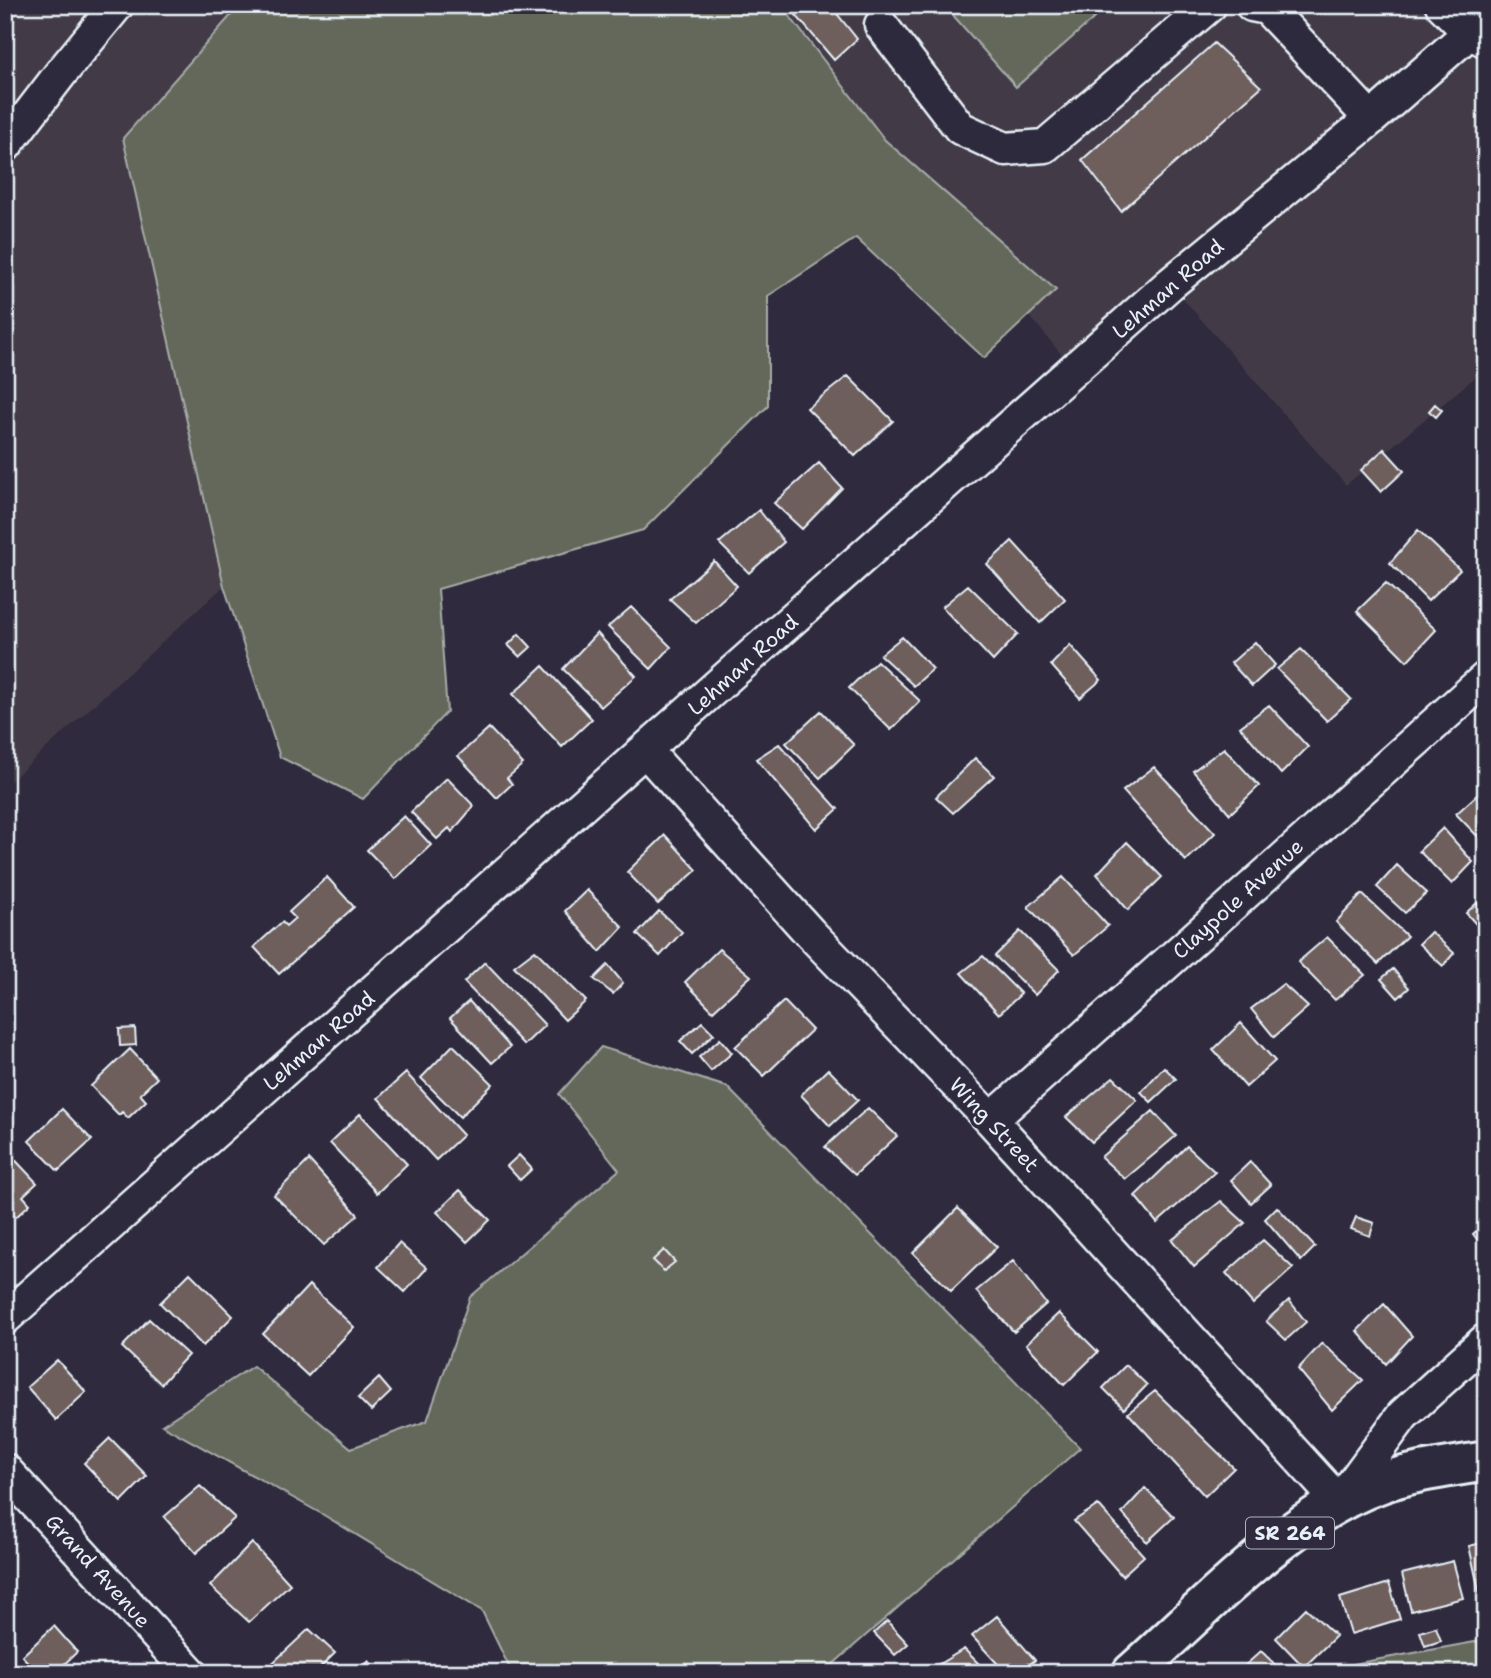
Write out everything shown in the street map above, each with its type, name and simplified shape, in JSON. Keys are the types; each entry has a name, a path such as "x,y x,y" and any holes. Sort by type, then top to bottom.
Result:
{"main road":[{"name":"SR 264","path":"1132,1673 1284,1537 1339,1502 1381,1483 1486,1461"}],"street":[{"path":"5,146 117,5"},
{"path":"881,25 960,128 1005,149 1045,146 1210,5"},
{"path":"1252,5 1267,8 1371,120"},
{"path":"1442,5 1480,30"},
{"name":"Lehman Road","path":"5,1318 1170,285 1480,30"},
{"name":"Claypole Avenue","path":"991,1119 1486,678"},
{"name":"Wing Street","path":"646,751 810,933 991,1119 1339,1502"},
{"path":"1339,1502 1403,1416 1486,1340"},
{"name":"Grand Avenue","path":"5,1470 191,1673"}],"shaded area":[{"path":"5,5 240,5 123,138 224,586 5,786"},
{"path":"781,5 1486,5 1486,368 1346,485 1171,285 1075,371 885,140"}],"green space":[{"path":"240,5 781,5 885,140 1056,290 984,358 856,238 768,296 768,406 643,530 438,589 447,712 363,799 280,757 224,586 123,138"},
{"path":"944,5 1109,5 1016,87"},
{"path":"601,1047 727,1087 1080,1448 823,1673 512,1673 482,1611 322,1514 162,1425 253,1366 351,1448 427,1421 470,1297 619,1170 559,1094"},
{"path":"1486,1640 1486,1673 1342,1673 1353,1664"}],"building":[{"path":"806,5 830,5 857,39 834,60 795,14"},
{"path":"1214,43 1261,87 1121,211 1082,160"},
{"path":"848,376 893,421 855,456 807,408"},
{"path":"1435,404 1442,410 1436,417 1429,411"},
{"path":"1384,449 1404,471 1381,492 1361,470"},
{"path":"819,463 842,488 802,529 774,503"},
{"path":"759,510 784,542 749,573 719,543"},
{"path":"1418,530 1460,570 1428,601 1390,563"},
{"path":"1012,541 1065,599 1040,623 987,564"},
{"path":"714,561 737,586 696,623 670,599"},
{"path":"1386,583 1436,630 1407,661 1357,611"},
{"path":"968,585 1018,634 993,661 942,607"},
{"path":"631,607 671,647 651,669 608,627"},
{"path":"597,633 636,676 601,707 563,669"},
{"path":"519,634 531,647 520,657 508,645"},
{"path":"902,637 933,669 914,686 880,655"},
{"path":"1255,642 1275,665 1252,686 1231,663"},
{"path":"1070,645 1101,680 1080,698 1051,665"},
{"path":"1301,649 1351,699 1327,721 1277,669"},
{"path":"877,661 920,701 891,730 849,688"},
{"path":"543,666 592,719 562,747 513,694"},
{"path":"1269,705 1308,747 1281,774 1240,727"},
{"path":"821,711 854,745 820,778 786,743"},
{"path":"489,728 523,764 507,778 512,784 497,798 458,756"},
{"path":"779,744 838,809 816,829 756,759"},
{"path":"1224,748 1259,786 1230,814 1193,771"},
{"path":"975,758 994,776 953,813 936,797"},
{"path":"1154,767 1215,833 1186,861 1123,791"},
{"path":"447,778 474,806 452,832 449,828 437,839 411,812"},
{"path":"1479,793 1486,799 1486,845 1456,814"},
{"path":"404,816 431,845 395,879 367,850"},
{"path":"1443,828 1473,862 1452,884 1419,851"},
{"path":"665,835 697,870 658,904 627,872"},
{"path":"1127,842 1162,877 1128,910 1097,874"},
{"path":"1397,865 1427,893 1405,913 1377,887"},
{"path":"327,877 354,907 279,974 254,947 282,922 286,926 295,918 289,912"},
{"path":"1063,877 1108,926 1074,955 1028,907"},
{"path":"587,890 623,927 600,952 565,911"},
{"path":"1362,894 1407,936 1378,964 1336,922"},
{"path":"1477,903 1486,912 1485,934 1466,913"},
{"path":"659,911 682,932 660,956 637,934"},
{"path":"1020,931 1059,970 1035,995 995,956"},
{"path":"1431,932 1454,953 1443,966 1419,944"},
{"path":"1327,937 1365,975 1335,1000 1298,962"},
{"path":"719,949 751,976 713,1011 685,982"},
{"path":"535,950 586,1001 565,1020 514,966"},
{"path":"983,956 1021,994 999,1014 961,973"},
{"path":"485,962 545,1025 524,1045 464,982"},
{"path":"608,965 623,983 613,994 594,979"},
{"path":"1393,969 1409,988 1398,998 1381,979"},
{"path":"1283,984 1308,1007 1274,1037 1251,1009"},
{"path":"469,1001 510,1047 492,1063 450,1018"},
{"path":"784,1001 812,1030 764,1076 735,1047"},
{"path":"702,1022 714,1034 692,1054 680,1041"},
{"path":"1241,1023 1275,1061 1246,1087 1213,1050"},
{"path":"135,1028 136,1045 120,1046 119,1029"},
{"path":"720,1039 732,1053 711,1071 699,1057"},
{"path":"453,1045 493,1084 460,1117 421,1078"},
{"path":"130,1049 157,1078 140,1094 146,1101 128,1118 122,1112 119,1115 91,1086"},
{"path":"1164,1067 1176,1079 1151,1102 1141,1092"},
{"path":"828,1069 858,1100 830,1126 801,1095"},
{"path":"406,1073 463,1135 436,1160 378,1098"},
{"path":"1113,1077 1137,1100 1092,1142 1066,1117"},
{"path":"868,1108 897,1136 855,1175 825,1147"},
{"path":"62,1109 92,1140 58,1171 29,1141"},
{"path":"1153,1111 1176,1136 1125,1179 1101,1157"},
{"path":"360,1114 407,1164 377,1193 330,1143"},
{"path":"1187,1146 1215,1172 1157,1223 1135,1196"},
{"path":"5,1149 37,1183 23,1196 30,1204 16,1217 5,1205"},
{"path":"519,1155 532,1169 520,1180 507,1166"},
{"path":"309,1160 358,1215 324,1245 274,1195"},
{"path":"1250,1162 1271,1185 1251,1203 1231,1180"},
{"path":"460,1190 490,1220 467,1242 437,1212"},
{"path":"1221,1201 1245,1223 1194,1267 1172,1240"},
{"path":"1277,1207 1315,1247 1301,1261 1265,1219"},
{"path":"958,1208 997,1247 951,1291 913,1253"},
{"path":"1356,1217 1374,1223 1370,1236 1351,1229"},
{"path":"1486,1223 1486,1251 1473,1234"},
{"path":"1263,1240 1293,1268 1253,1304 1226,1273"},
{"path":"399,1243 427,1268 405,1292 378,1267"},
{"path":"664,1250 675,1262 664,1271 653,1260"},
{"path":"1013,1261 1046,1304 1014,1332 976,1291"},
{"path":"190,1273 233,1316 203,1346 160,1303"},
{"path":"309,1285 354,1327 308,1376 263,1334"},
{"path":"1289,1300 1306,1322 1286,1340 1266,1321"},
{"path":"1384,1304 1412,1336 1386,1364 1357,1331"},
{"path":"1059,1313 1098,1352 1064,1385 1026,1344"},
{"path":"149,1319 188,1355 161,1384 122,1347"},
{"path":"1322,1343 1363,1380 1332,1410 1298,1369"},
{"path":"57,1360 86,1392 56,1420 27,1387"},
{"path":"1126,1365 1147,1385 1124,1409 1103,1388"},
{"path":"379,1378 391,1392 371,1411 358,1398"},
{"path":"1155,1391 1234,1468 1205,1496 1128,1413"},
{"path":"110,1438 147,1476 121,1502 84,1463"},
{"path":"200,1486 235,1518 196,1553 164,1517"},
{"path":"1145,1488 1174,1517 1147,1542 1122,1513"},
{"path":"1098,1505 1144,1556 1122,1576 1074,1521"},
{"path":"1486,1542 1486,1609 1483,1609 1469,1546"},
{"path":"252,1543 290,1584 249,1622 210,1586"},
{"path":"1453,1561 1463,1598 1411,1611 1402,1574"},
{"path":"1389,1583 1400,1619 1351,1634 1340,1598"},
{"path":"1306,1608 1336,1636 1304,1667 1276,1638"},
{"path":"997,1616 1035,1660 1019,1673 1006,1673 972,1636"},
{"path":"887,1621 908,1644 895,1655 874,1633"},
{"path":"54,1626 77,1652 55,1673 38,1673 22,1656"},
{"path":"1436,1627 1441,1641 1425,1646 1420,1632"},
{"path":"309,1629 335,1653 315,1673 264,1671"},
{"path":"964,1649 988,1673 941,1673 936,1666"},
{"path":"1261,1651 1284,1673 1237,1673"},
{"path":"369,1661 379,1673 357,1673"}]}
